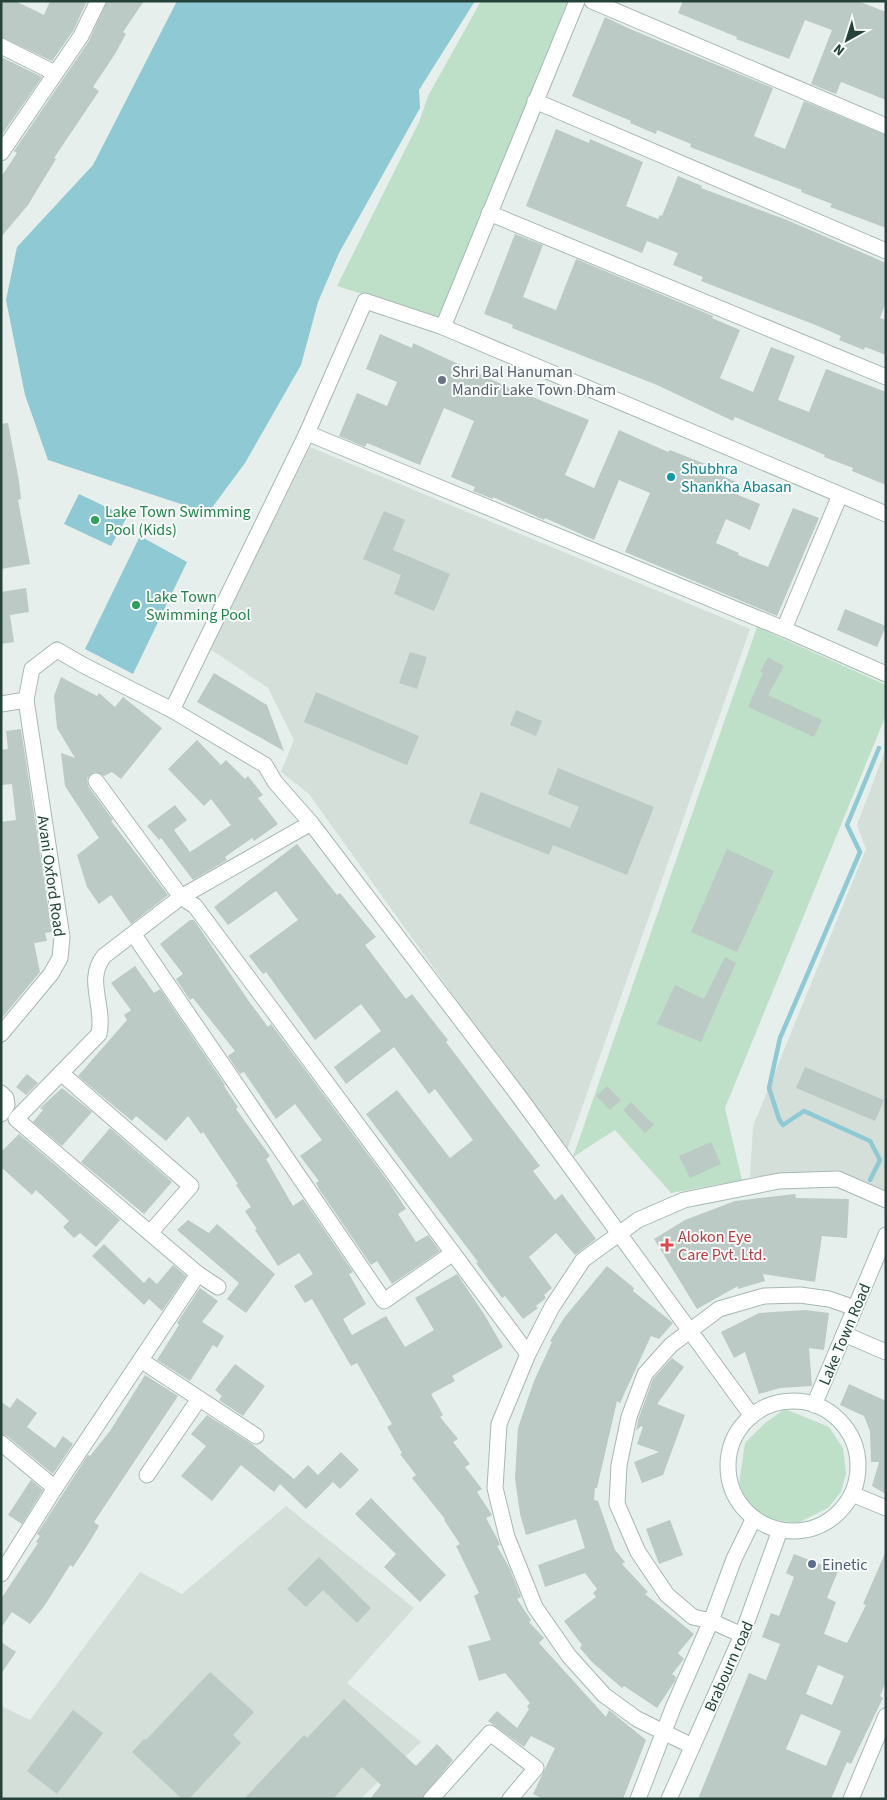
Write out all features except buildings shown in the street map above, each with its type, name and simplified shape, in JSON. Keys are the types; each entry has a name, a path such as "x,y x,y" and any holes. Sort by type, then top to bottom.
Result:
{"street":[{"path":"1,153 81,36 98,1"},
{"path":"443,327 577,1"},
{"path":"592,1 886,126"},
{"path":"1,46 55,73"},
{"path":"535,101 886,251"},
{"path":"489,213 886,377"},
{"path":"752,1416 518,1095 311,822 275,782 265,764 172,710 307,433 365,301 443,327 886,514"},
{"path":"307,433 784,629 886,674"},
{"path":"784,629 840,494"},
{"name":"Avani Oxford Road","path":"1,1034 52,974 60,958 62,937 26,700 32,669 57,650 172,710"},
{"path":"1,704 26,700"},
{"path":"96,781 181,897 195,906 528,1354"},
{"path":"218,1287 198,1274 16,1119 99,1034 102,1020 94,977 96,968 104,956 134,935 181,897 311,822"},
{"path":"134,935 384,1301 453,1253"},
{"path":"61,1073 191,1186 150,1233"},
{"path":"1,1094 6,1098 7,1105 1,1114"},
{"path":"692,1746 637,1719 604,1695 569,1656 535,1607 507,1537 495,1488 499,1424 528,1354 552,1307 583,1260 638,1220 684,1200 779,1181 838,1179 886,1200"},
{"name":"Lake Town Road","path":"814,1405 886,1235"},
{"path":"1,1574 55,1488 142,1361 198,1274"},
{"path":"742,1635 711,1622 693,1617 667,1595 638,1552 617,1504 619,1465 629,1417 644,1374 671,1345 719,1309 764,1296 830,1299 855,1308"},
{"path":"844,1334 886,1352"},
{"path":"142,1361 256,1436"},
{"path":"147,1475 200,1399"},
{"path":"785,1402 814,1405 830,1413 843,1426 853,1441 857,1468 852,1494 843,1509 830,1520 814,1528 797,1531 780,1530 754,1518 738,1501 729,1479 729,1456 736,1434 752,1416 771,1405 785,1402"},
{"path":"1,1443 55,1488"},
{"path":"852,1494 886,1508"},
{"path":"638,1799 711,1622 734,1559 754,1518"},
{"name":"Brabourn road","path":"669,1799 742,1635 780,1530"},
{"path":"852,1799 886,1716"},
{"path":"431,1799 490,1732 536,1768 510,1799"}],"shaded area":[{"path":"310,447 750,629 566,1153 309,794 281,772 294,740 268,688 210,649"},
{"path":"886,748 886,1191 838,1171 750,1177 753,1126 866,849 857,825"},
{"path":"286,1506 414,1608 347,1683 421,1742 360,1799 1,1799 1,1706 30,1720 140,1572 182,1594"}],"green space":[{"path":"481,1 568,1 439,318 337,286 419,122 428,96"},
{"path":"757,627 886,685 886,715 725,1108 742,1180 671,1193 615,1130 573,1157"},
{"path":"785,1409 829,1427 843,1448 846,1474 841,1492 828,1508 798,1523 769,1519 749,1507 739,1484 745,1443 765,1423"}],"water":[{"path":"177,1 475,1 419,90 420,108 339,253 318,302 301,365 245,463 208,513 48,460 25,395 6,300 17,247 93,165"},
{"name":"Lake Town Swimming Pool (Kids)","path":"79,494 127,517 111,546 64,524"},
{"name":"Lake Town Swimming Pool","path":"140,536 187,562 133,674 85,649"}],"waterway":[{"path":"870,1180 880,1160 870,1141 804,1111 783,1125 779,1119 769,1088 780,1038 860,852 847,825 879,748"}],"place":[{"name":"Shri Bal Hanuman Mandir Lake Town Dham","path":"442,380"},
{"name":"Shubhra Shankha Abasan","path":"671,477"},
{"name":"Lake Town Swimming Pool (Kids)","path":"95,520"},
{"name":"Lake Town Swimming Pool","path":"136,605"},
{"name":"Alokon Eye Care Pvt. Ltd.","path":"667,1245"},
{"name":"Einetic","path":"812,1564"}]}
